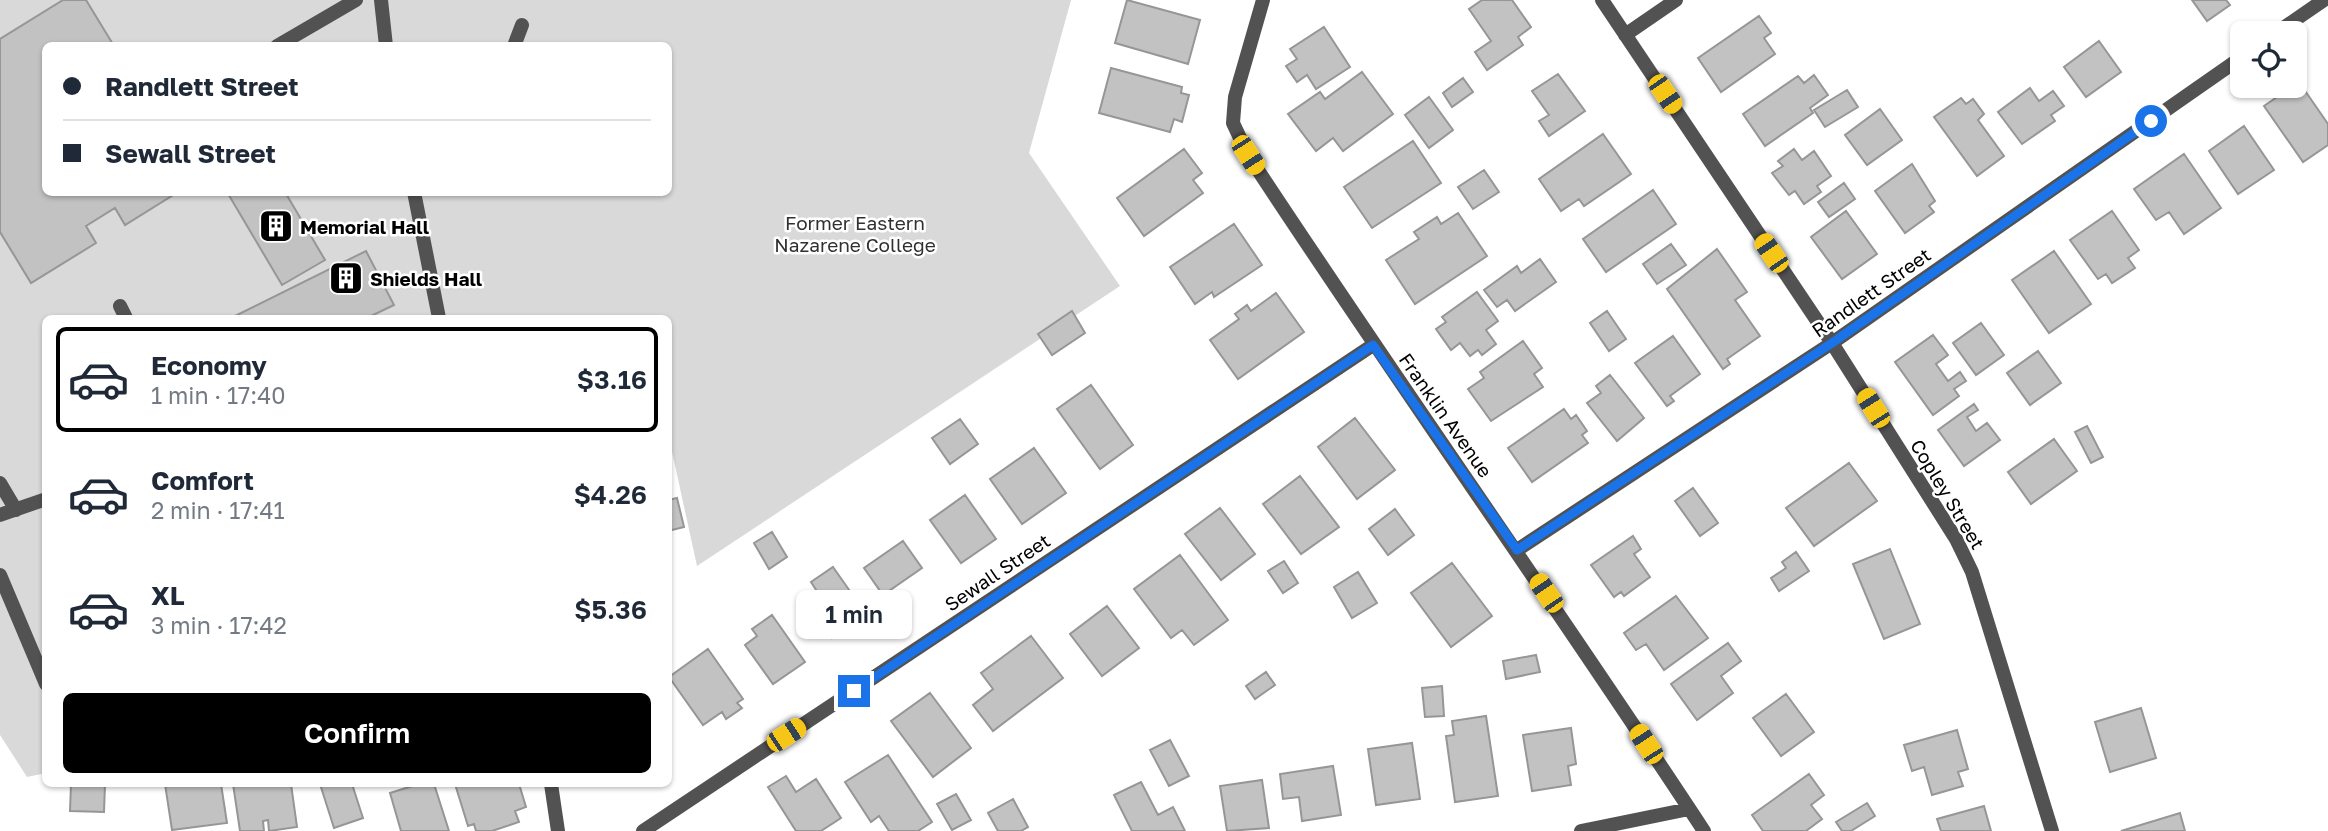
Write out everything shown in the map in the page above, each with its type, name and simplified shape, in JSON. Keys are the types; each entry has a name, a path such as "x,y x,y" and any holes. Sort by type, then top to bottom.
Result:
{"street":[{"path":"284,42 356,0"},
{"path":"381,0 386,42"},
{"name":"Franklin Avenue","path":"1263,0 1236,97 1233,123 1248,155 1373,345 1517,550 1704,831"},
{"name":"Copley Street","path":"1602,0 1832,343 1956,539 1972,572 2052,831"},
{"path":"1625,35 1676,0"},
{"path":"2293,21 2324,0"},
{"path":"516,42 522,25"},
{"name":"Randlett Street","path":"1517,550 1832,343 2230,65"},
{"path":"415,196 438,315"},
{"name":"Sewall Street","path":"643,831 1373,345"},
{"path":"0,483 16,510"},
{"path":"0,516 42,500"},
{"path":"0,575 42,675"},
{"path":"551,787 558,831"},
{"path":"1581,831 1689,809"}],"green space":[{"name":"Former Eastern Nazarene College","path":"0,0 1071,0 1029,153 1120,286 697,566 672,452 672,315 42,315 42,774 27,777 0,735"}],"building":[{"path":"63,0 86,0 112,42 42,42 42,196 172,196 125,225 115,208 86,226 96,243 31,283 0,232 0,39"},
{"path":"1127,0 1200,20 1188,64 1115,43"},
{"path":"1482,0 1512,0 1531,27 1518,37 1523,45 1487,70 1475,52 1491,41 1469,9"},
{"path":"2192,0 2226,0 2230,5 2207,21"},
{"path":"1759,16 1771,33 1764,38 1775,54 1721,92 1698,58"},
{"path":"1324,27 1350,67 1316,89 1307,75 1297,82 1286,66 1297,59 1290,49"},
{"path":"2099,41 2121,72 2086,97 2064,67"},
{"path":"1111,68 1182,87 1181,93 1189,95 1182,122 1174,119 1170,132 1099,113"},
{"path":"1362,72 1393,114 1343,151 1333,138 1316,151 1288,114 1320,92 1325,99"},
{"path":"1558,74 1585,111 1549,136 1539,121 1549,115 1532,91"},
{"path":"1814,75 1828,95 1810,108 1813,113 1765,146 1743,114 1798,76 1804,83"},
{"path":"1463,78 1473,92 1452,107 1443,93"},
{"path":"2030,88 2039,101 2053,91 2064,106 2051,115 2055,121 2022,144 1998,112"},
{"path":"1847,90 1858,107 1825,127 1814,110"},
{"path":"2307,94 2328,124 2328,145 2303,162 2264,106 2276,98 2307,98"},
{"path":"1429,97 1453,130 1429,148 1405,115"},
{"path":"1961,98 1966,104 1973,99 1984,114 1978,120 2004,156 1977,176 1934,117"},
{"path":"1880,109 1902,140 1867,165 1845,135"},
{"path":"2244,126 2274,170 2238,194 2209,151"},
{"path":"1603,134 1631,174 1584,206 1579,199 1561,211 1539,179"},
{"path":"1413,141 1441,183 1372,228 1344,187"},
{"path":"1184,149 1202,173 1193,180 1203,193 1144,236 1117,198"},
{"path":"1794,149 1802,160 1814,151 1831,176 1817,186 1821,192 1804,204 1795,191 1789,195 1772,173 1783,166 1778,161"},
{"path":"2184,154 2221,208 2184,234 2169,212 2156,220 2134,189"},
{"path":"1912,164 1935,201 1929,206 1934,212 1905,233 1875,191"},
{"path":"1484,170 1499,192 1473,209 1458,187"},
{"path":"1844,183 1855,199 1829,217 1818,202"},
{"path":"1653,190 1676,224 1606,272 1583,239"},
{"name":"Memorial Hall","path":"229,196 287,196 325,260 282,285"},
{"path":"1846,211 1877,254 1842,279 1811,237"},
{"path":"2112,211 2139,250 2128,258 2135,268 2112,283 2106,274 2098,279 2070,240"},
{"path":"1458,213 1487,256 1415,304 1386,260 1419,239 1414,232 1437,217 1441,224"},
{"path":"1234,224 1262,265 1214,297 1212,292 1195,304 1170,267"},
{"path":"1671,244 1686,265 1657,284 1643,264"},
{"path":"1717,249 1747,292 1735,300 1760,336 1727,359 1730,364 1723,369 1667,289"},
{"name":"Shields Hall","path":"366,251 394,305 373,315 237,315"},
{"path":"2054,251 2091,304 2049,333 2012,280"},
{"path":"1540,259 1556,282 1515,311 1507,300 1497,307 1484,290 1517,266 1521,273"},
{"path":"1477,292 1498,321 1486,330 1496,344 1482,355 1478,350 1470,356 1460,343 1451,350 1436,329 1446,322 1442,317"},
{"path":"1276,293 1304,332 1238,379 1210,340 1239,319 1235,314 1247,305 1251,311"},
{"path":"1072,311 1085,333 1052,355 1038,334"},
{"path":"1607,311 1626,339 1609,351 1590,323"},
{"path":"1981,323 2004,355 1976,375 1953,343"},
{"path":"1933,335 1948,355 1936,364 1948,381 1960,372 1966,381 1954,389 1959,396 1933,415 1895,362"},
{"path":"1673,336 1700,374 1670,396 1674,401 1667,406 1635,363"},
{"path":"1523,341 1542,368 1534,374 1543,387 1491,421 1468,389 1484,378 1480,372"},
{"path":"2038,351 2061,383 2030,405 2007,373"},
{"path":"1610,375 1644,418 1617,441 1587,403 1601,393 1596,386"},
{"path":"1091,385 1133,445 1100,469 1057,409"},
{"path":"1974,404 1978,410 1967,417 1976,431 1987,423 2000,440 1964,466 1938,430"},
{"path":"1564,409 1571,419 1576,415 1587,431 1582,435 1588,443 1532,482 1508,448"},
{"path":"1355,418 1395,470 1357,499 1318,447"},
{"path":"960,419 978,444 950,464 932,438"},
{"path":"2087,426 2103,457 2091,463 2075,432"},
{"path":"2054,439 2077,471 2031,504 2008,472"},
{"path":"1034,448 1066,493 1022,524 990,479"},
{"path":"1849,463 1877,501 1814,546 1786,508"},
{"path":"1300,476 1339,527 1301,554 1263,504"},
{"path":"1693,488 1718,523 1700,536 1675,501"},
{"path":"965,495 996,539 961,563 930,520"},
{"path":"677,498 684,527 672,530 672,499"},
{"path":"1220,508 1255,554 1221,580 1185,534"},
{"path":"1395,509 1414,535 1388,555 1369,529"},
{"path":"772,532 787,557 769,569 754,543"},
{"path":"1633,536 1641,549 1634,554 1650,577 1624,596 1621,592 1614,597 1591,565"},
{"path":"903,541 922,568 883,595 864,568"},
{"path":"1890,549 1920,624 1884,639 1853,564"},
{"path":"1796,552 1809,571 1779,591 1771,578 1786,568 1782,562"},
{"path":"1180,555 1228,620 1194,645 1182,630 1171,638 1134,589"},
{"path":"1284,561 1298,583 1283,593 1268,571"},
{"path":"1452,563 1492,616 1451,647 1411,593"},
{"path":"833,567 866,614 832,638 808,604 820,596 811,582"},
{"path":"1358,572 1377,603 1352,618 1334,587"},
{"path":"1676,596 1708,638 1664,670 1646,644 1636,650 1624,633"},
{"path":"1107,606 1139,648 1102,676 1070,634"},
{"path":"772,615 805,662 773,684 745,645 757,636 752,629"},
{"path":"1031,636 1063,678 993,731 973,705 993,689 981,673"},
{"path":"1728,643 1741,661 1721,676 1733,693 1697,720 1671,684"},
{"path":"708,649 743,699 737,703 742,708 726,719 722,712 703,725 672,681 672,675"},
{"path":"1536,655 1540,672 1506,679 1503,661"},
{"path":"1266,672 1275,685 1255,699 1246,686"},
{"path":"1442,686 1444,716 1425,717 1422,688"},
{"path":"930,693 971,748 933,777 891,721"},
{"path":"1786,694 1814,732 1781,756 1753,718"},
{"path":"2141,708 2156,758 2110,772 2095,722"},
{"path":"1486,716 1498,796 1455,802 1446,736 1454,735 1452,721"},
{"path":"1571,728 1576,764 1568,766 1571,785 1532,791 1523,735"},
{"path":"1957,730 1968,769 1958,772 1963,786 1932,795 1924,767 1912,771 1904,745"},
{"path":"1170,740 1189,776 1169,786 1150,750"},
{"path":"1412,743 1420,799 1376,805 1368,749"},
{"path":"888,755 932,822 918,831 889,831 879,816 871,822 845,782"},
{"path":"1333,766 1341,815 1302,821 1299,797 1283,799 1280,774"},
{"path":"1809,774 1824,795 1811,805 1822,819 1806,831 1763,831 1752,815"},
{"path":"786,776 796,792 816,779 841,818 821,831 796,831 768,787"},
{"path":"1262,780 1269,828 1227,831 1220,786"},
{"path":"1141,782 1158,815 1173,807 1185,831 1132,831 1114,795"},
{"path":"71,787 105,787 104,812 70,811"},
{"path":"165,787 221,787 227,823 172,830"},
{"path":"233,787 291,787 297,827 269,831 268,820 263,821 264,831 240,831"},
{"path":"321,787 353,787 363,818 334,828"},
{"path":"409,787 435,787 449,831 401,831 390,793"},
{"path":"456,787 520,787 526,807 515,811 519,822 492,831 476,831 474,824 468,826"},
{"path":"956,794 971,820 952,830 937,804"},
{"path":"1013,799 1028,827 1021,831 998,831 988,813"},
{"path":"1867,803 1875,816 1851,831 1842,831 1836,822"},
{"path":"1984,806 1991,831 1941,831 1937,819"},
{"path":"2180,813 2185,831 2121,831"}],"place":[{"name":"Memorial Hall","path":"276,226"},
{"name":"Shields Hall","path":"346,278"}],"route":[{"path":"854,691 1373,345 1517,550 1832,343 2151,121"}]}
